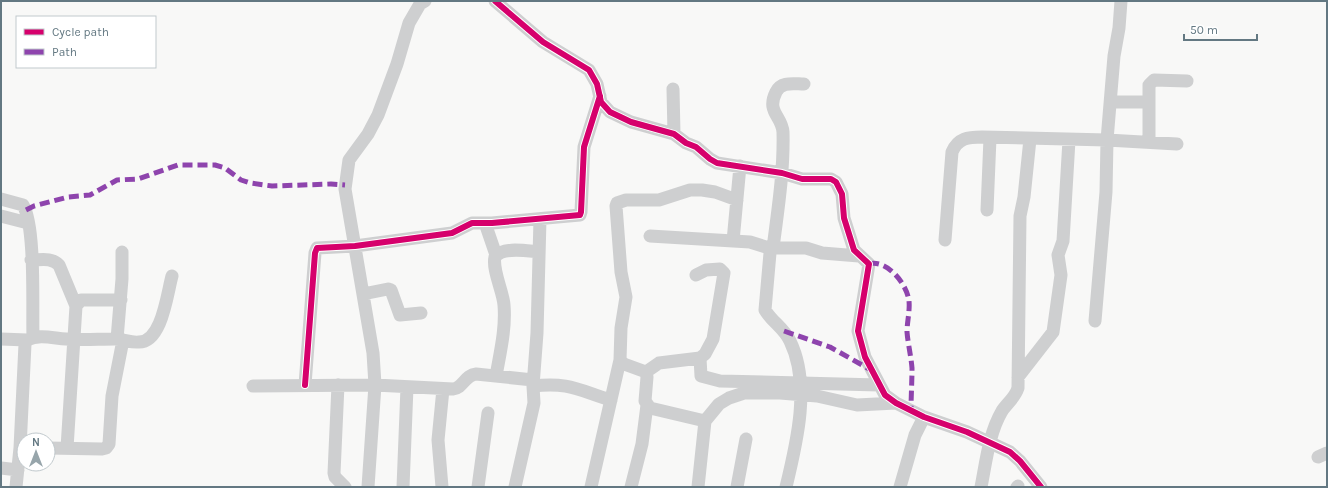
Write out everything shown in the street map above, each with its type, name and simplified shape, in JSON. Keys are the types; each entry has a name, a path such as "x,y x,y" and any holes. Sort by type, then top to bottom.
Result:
{"street":[{"path":"368,487 375,385 373,353 355,246 344,192 349,160 368,134 378,115 397,64 409,23 420,4 425,1"},
{"path":"495,1 543,42 589,70 597,84 604,107 616,116 674,134 686,143 693,145 714,161 782,173 802,179 831,179 836,182 842,194 844,218 854,250 866,261 869,268 858,322 859,338 878,385 885,395 896,403 924,417 967,432 1010,452 1020,461 1041,487"},
{"path":"1095,321 1106,192 1107,140 1114,56 1119,28 1121,1"},
{"path":"1149,142 1149,85 1154,80 1187,82"},
{"path":"786,487 798,436 800,369 790,340 765,310 770,253 782,173 783,130 774,113 774,98 779,88 783,85 804,84"},
{"path":"673,89 674,134"},
{"path":"305,385 314,253 320,247 355,246 452,233 472,223 576,216 581,212 584,147 600,96"},
{"path":"1111,102 1149,102"},
{"path":"945,240 951,164 955,145 968,137 1107,140 1177,144"},
{"path":"987,210 990,138"},
{"path":"981,487 991,443 1002,411 1016,395 1018,377 1020,216 1024,197 1030,139"},
{"path":"1018,377 1047,342 1056,324 1061,271 1058,255 1063,241 1069,140"},
{"path":"733,241 740,166"},
{"path":"591,487 620,360 621,328 626,297 621,272 617,203 626,200 659,200 690,190 715,192 737,200"},
{"path":"1,199 23,205 28,216 31,260 30,339 24,344 22,432"},
{"path":"1,216 28,223"},
{"path":"515,487 534,403 533,383 537,333 540,219"},
{"path":"485,223 496,255 495,267 503,292 504,315 496,376"},
{"path":"650,236 733,241 760,244 771,248 806,248 822,253 859,256"},
{"path":"496,255 518,250 539,252"},
{"path":"56,448 102,449 106,448 109,444 112,396 120,340 122,252"},
{"path":"31,260 50,259 59,265 76,306 67,448"},
{"path":"646,372 659,363 700,358 705,354 713,339 724,273 720,269 713,269 696,275"},
{"path":"1,339 30,339 41,336 74,340 120,340 139,342 148,340 154,336 159,324 172,276"},
{"path":"363,294 388,289 391,290 400,315 421,313"},
{"path":"76,306 81,300 121,300"},
{"path":"700,358 699,372 704,378 800,389 817,396 857,405 896,403"},
{"path":"620,360 624,364 646,372"},
{"path":"631,487 641,449 647,405 645,401 646,372"},
{"path":"253,386 375,385 443,389 459,388 472,374 496,376 533,383 572,386 611,400"},
{"path":"338,385 334,473 335,477 344,487"},
{"path":"698,487 705,421 719,404 729,398 744,393 878,385"},
{"path":"402,487 407,387"},
{"path":"442,487 438,440 443,389"},
{"path":"647,405 650,408 705,421"},
{"path":"478,487 488,413"},
{"path":"900,487 915,435 924,417"},
{"path":"737,487 746,439"},
{"path":"1,468 16,470"},
{"path":"16,487 18,472"}],"marked path":[{"path":"26,210 34,206 68,197 90,195 117,180 138,179 178,165 215,165 225,168 241,180 250,183 272,186 345,185"},
{"path":"869,264 876,263 889,269 895,274 907,294 909,301 907,332 912,368 911,411"},
{"path":"784,331 830,347 871,370"}],"cycle path":[{"path":"495,1 543,42 589,70 597,84 601,102 610,112 631,122 674,134 686,143 696,147 717,163 782,173 802,179 831,179 836,182 842,194 844,218 854,250 869,264 858,331 865,357 885,395 896,403 924,417 967,432 1010,452 1020,461 1041,487"},
{"path":"305,385 315,253 317,248 355,246 452,233 472,223 492,223 580,215 584,147 600,96"}]}
